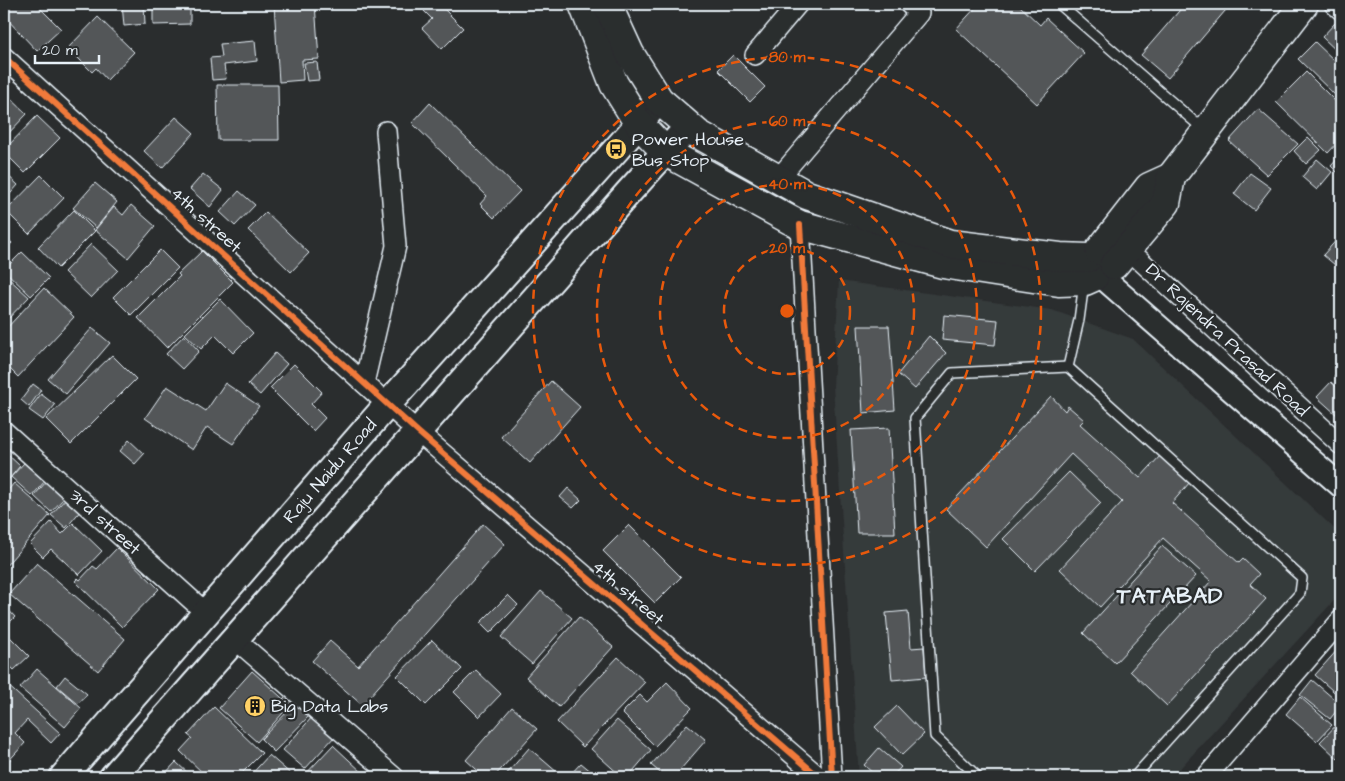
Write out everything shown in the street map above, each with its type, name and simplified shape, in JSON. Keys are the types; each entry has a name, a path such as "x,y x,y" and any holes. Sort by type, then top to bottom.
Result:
{"main road":[{"path":"582,4 614,84 639,124 666,152 800,224 943,264 1059,282 1104,262 1149,187 1171,177 1304,4"},
{"path":"607,4 630,54 659,100 698,134 807,195 950,244 1104,262"},
{"name":"Raju Naidu Road","path":"63,777 388,404 659,100"},
{"path":"113,777 689,126"}],"street":[{"path":"755,56 798,4"},
{"path":"778,179 919,13 909,4"},
{"path":"1334,4 1341,10"},
{"name":"4th street","path":"4,57 418,432 819,777"},
{"path":"364,383 396,246 386,131"},
{"path":"800,224 832,777"},
{"path":"1104,262 1341,486"},
{"name":"Dr Rajendra Prasad Road","path":"1104,262 1341,445"},
{"path":"1209,360 1341,469"},
{"name":"3rd street","path":"4,431 206,613"},
{"path":"1206,777 1341,620"},
{"path":"236,640 394,777"}],"lane":[{"path":"1059,4 1206,132"},
{"path":"1068,367 1079,320 1104,262"},
{"path":"978,777 935,736 915,418 952,373 1068,367 1302,578 1300,593 1134,777"}],"shaded area":[{"path":"839,281 1052,310 1133,339 1341,535 1341,593 1172,777 859,777 833,386"}],"building":[{"path":"14,4 36,4 61,29 37,51 4,16"},
{"path":"122,4 144,4 145,24 124,26"},
{"path":"153,4 190,4 190,24 153,25"},
{"path":"274,4 315,4 319,59 302,60 303,80 279,82"},
{"path":"431,4 439,4 463,28 442,49 422,28 432,19 424,11"},
{"path":"979,4 1018,4 1040,25 1046,18 1084,53 1037,104 956,29"},
{"path":"1185,4 1231,4 1168,78 1141,55"},
{"path":"98,17 134,52 107,80 96,68 92,72 68,48"},
{"path":"1335,23 1341,29 1341,55 1322,37"},
{"path":"255,41 257,61 224,65 226,79 212,80 210,58 222,57 220,44"},
{"path":"1315,42 1336,62 1341,58 1341,94 1338,98 1298,59"},
{"path":"733,55 765,87 750,102 718,70"},
{"path":"317,62 319,80 307,81 304,63"},
{"path":"1306,72 1341,107 1341,139 1328,153 1276,102"},
{"path":"217,85 278,85 279,140 218,140"},
{"path":"4,94 27,114 4,138"},
{"path":"430,103 520,191 494,218 480,204 487,196 412,123"},
{"path":"1258,109 1298,144 1267,175 1229,141"},
{"path":"37,116 60,138 25,173 4,150"},
{"path":"176,117 194,133 162,168 144,151"},
{"path":"1308,137 1321,150 1306,164 1294,151"},
{"path":"1341,155 1341,176 1331,166"},
{"path":"1317,159 1332,172 1317,190 1302,177"},
{"path":"4,172 18,185 4,201"},
{"path":"1250,173 1271,188 1254,210 1234,194"},
{"path":"203,174 223,190 210,207 190,189"},
{"path":"41,175 64,198 29,234 6,211"},
{"path":"95,183 117,202 96,228 73,208"},
{"path":"239,191 255,205 235,226 220,212"},
{"path":"131,205 155,226 128,258 95,230 114,207 123,215"},
{"path":"74,210 95,231 58,268 38,247"},
{"path":"266,212 309,253 291,272 248,230"},
{"path":"4,235 12,243 4,251"},
{"path":"1341,235 1341,270 1323,255"},
{"path":"91,244 118,270 91,298 64,272"},
{"path":"160,250 178,268 131,315 113,297"},
{"path":"202,251 233,282 167,348 138,318"},
{"path":"22,252 49,278 31,296 4,270"},
{"path":"6,276 29,297 4,323 4,278"},
{"path":"44,288 74,317 18,377 4,363 4,331"},
{"path":"220,299 253,333 233,353 215,335 201,349 185,334"},
{"path":"944,315 998,320 995,345 942,340"},
{"path":"858,326 889,326 895,410 863,413"},
{"path":"92,328 110,343 66,394 48,379"},
{"path":"184,335 199,351 182,369 166,354"},
{"path":"929,336 946,353 915,389 898,374"},
{"path":"275,353 287,364 260,395 248,384"},
{"path":"112,355 136,379 71,444 46,419"},
{"path":"294,364 322,392 311,404 325,418 313,431 270,388"},
{"path":"1341,368 1341,382 1334,376"},
{"path":"551,381 580,407 530,463 501,437"},
{"path":"1331,382 1341,391 1341,411 1337,415 1317,397"},
{"path":"225,383 259,406 233,444 207,427 192,450 145,418 167,386 206,411"},
{"path":"33,384 41,390 29,407 21,400"},
{"path":"41,394 55,405 43,420 29,410"},
{"path":"1051,396 1065,411 1068,406 1084,420 1080,424 1140,478 1160,456 1190,482 1172,503 1239,563 1243,559 1259,574 1250,584 1266,599 1167,706 1130,671 1211,581 1163,538 1100,607 1060,569 1122,502 1071,454 986,547 946,509"},
{"path":"889,428 895,533 857,533 851,430"},
{"path":"129,440 144,454 135,464 120,451"},
{"path":"4,451 20,466 4,485"},
{"path":"24,463 45,481 32,496 11,477"},
{"path":"1069,472 1101,503 1035,571 1003,539"},
{"path":"46,482 64,498 51,512 34,496"},
{"path":"14,483 50,515 4,568 4,495"},
{"path":"568,488 581,500 573,508 560,497"},
{"path":"67,497 82,509 66,528 51,515"},
{"path":"51,522 62,534 73,523 102,551 79,575 51,549 43,557 30,544"},
{"path":"483,524 505,544 362,705 312,661 330,641 358,666"},
{"path":"629,525 681,577 655,603 603,551"},
{"path":"1162,546 1196,576 1115,663 1083,633"},
{"path":"117,548 159,589 122,627 75,581 78,578 80,580 93,566 97,569"},
{"path":"37,563 125,639 98,671 9,594"},
{"path":"541,591 572,618 532,664 501,637"},
{"path":"508,595 518,605 490,633 480,623"},
{"path":"4,605 15,617 4,628"},
{"path":"908,611 911,648 924,647 926,677 892,680 886,613"},
{"path":"579,617 613,647 559,707 526,677"},
{"path":"4,631 29,656 14,670 4,660"},
{"path":"432,640 462,669 426,705 397,676"},
{"path":"1339,648 1341,650 1341,698 1315,675"},
{"path":"618,657 645,682 583,747 557,722"},
{"path":"37,669 81,708 65,727 20,688"},
{"path":"476,670 501,694 479,717 454,692"},
{"name":"Big Data Labs","path":"252,671 290,705 257,742 219,708"},
{"path":"65,676 87,694 78,704 57,686"},
{"path":"1312,680 1341,705 1330,719 1300,695"},
{"path":"4,682 60,733 51,743 27,720 15,733 25,743 4,766"},
{"path":"667,682 692,708 655,746 622,713 640,695 647,702"},
{"path":"290,692 312,713 274,752 261,739 292,707 283,699"},
{"path":"1300,697 1332,725 1317,741 1286,714"},
{"path":"897,706 924,734 902,755 875,727"},
{"path":"214,707 262,753 238,777 207,777 180,751 192,738 188,735"},
{"path":"512,707 537,729 494,777 485,777 466,760"},
{"path":"313,716 335,736 305,769 283,750"},
{"path":"617,720 651,750 628,777 622,777 591,749"},
{"path":"1341,720 1341,756 1338,759 1320,742"},
{"path":"687,724 706,740 674,777 665,777 651,765"},
{"path":"333,745 364,774 360,777 303,777"},
{"path":"529,748 558,773 555,777 504,777"},
{"path":"879,748 901,767 892,777 877,777 864,765"},
{"path":"269,755 293,776 249,777"},
{"path":"176,762 192,777 162,777"},
{"path":"581,763 598,777 568,777"}],"cycle path":[{"path":"4,57 418,432 819,777"},
{"path":"800,225 832,777"}],"place":[{"name":"Power House Bus Stop","path":"616,149"},
{"name":"Big Data Labs","path":"255,706"}],"district":[{"name":"TATABAD","path":"1170,596"}]}
